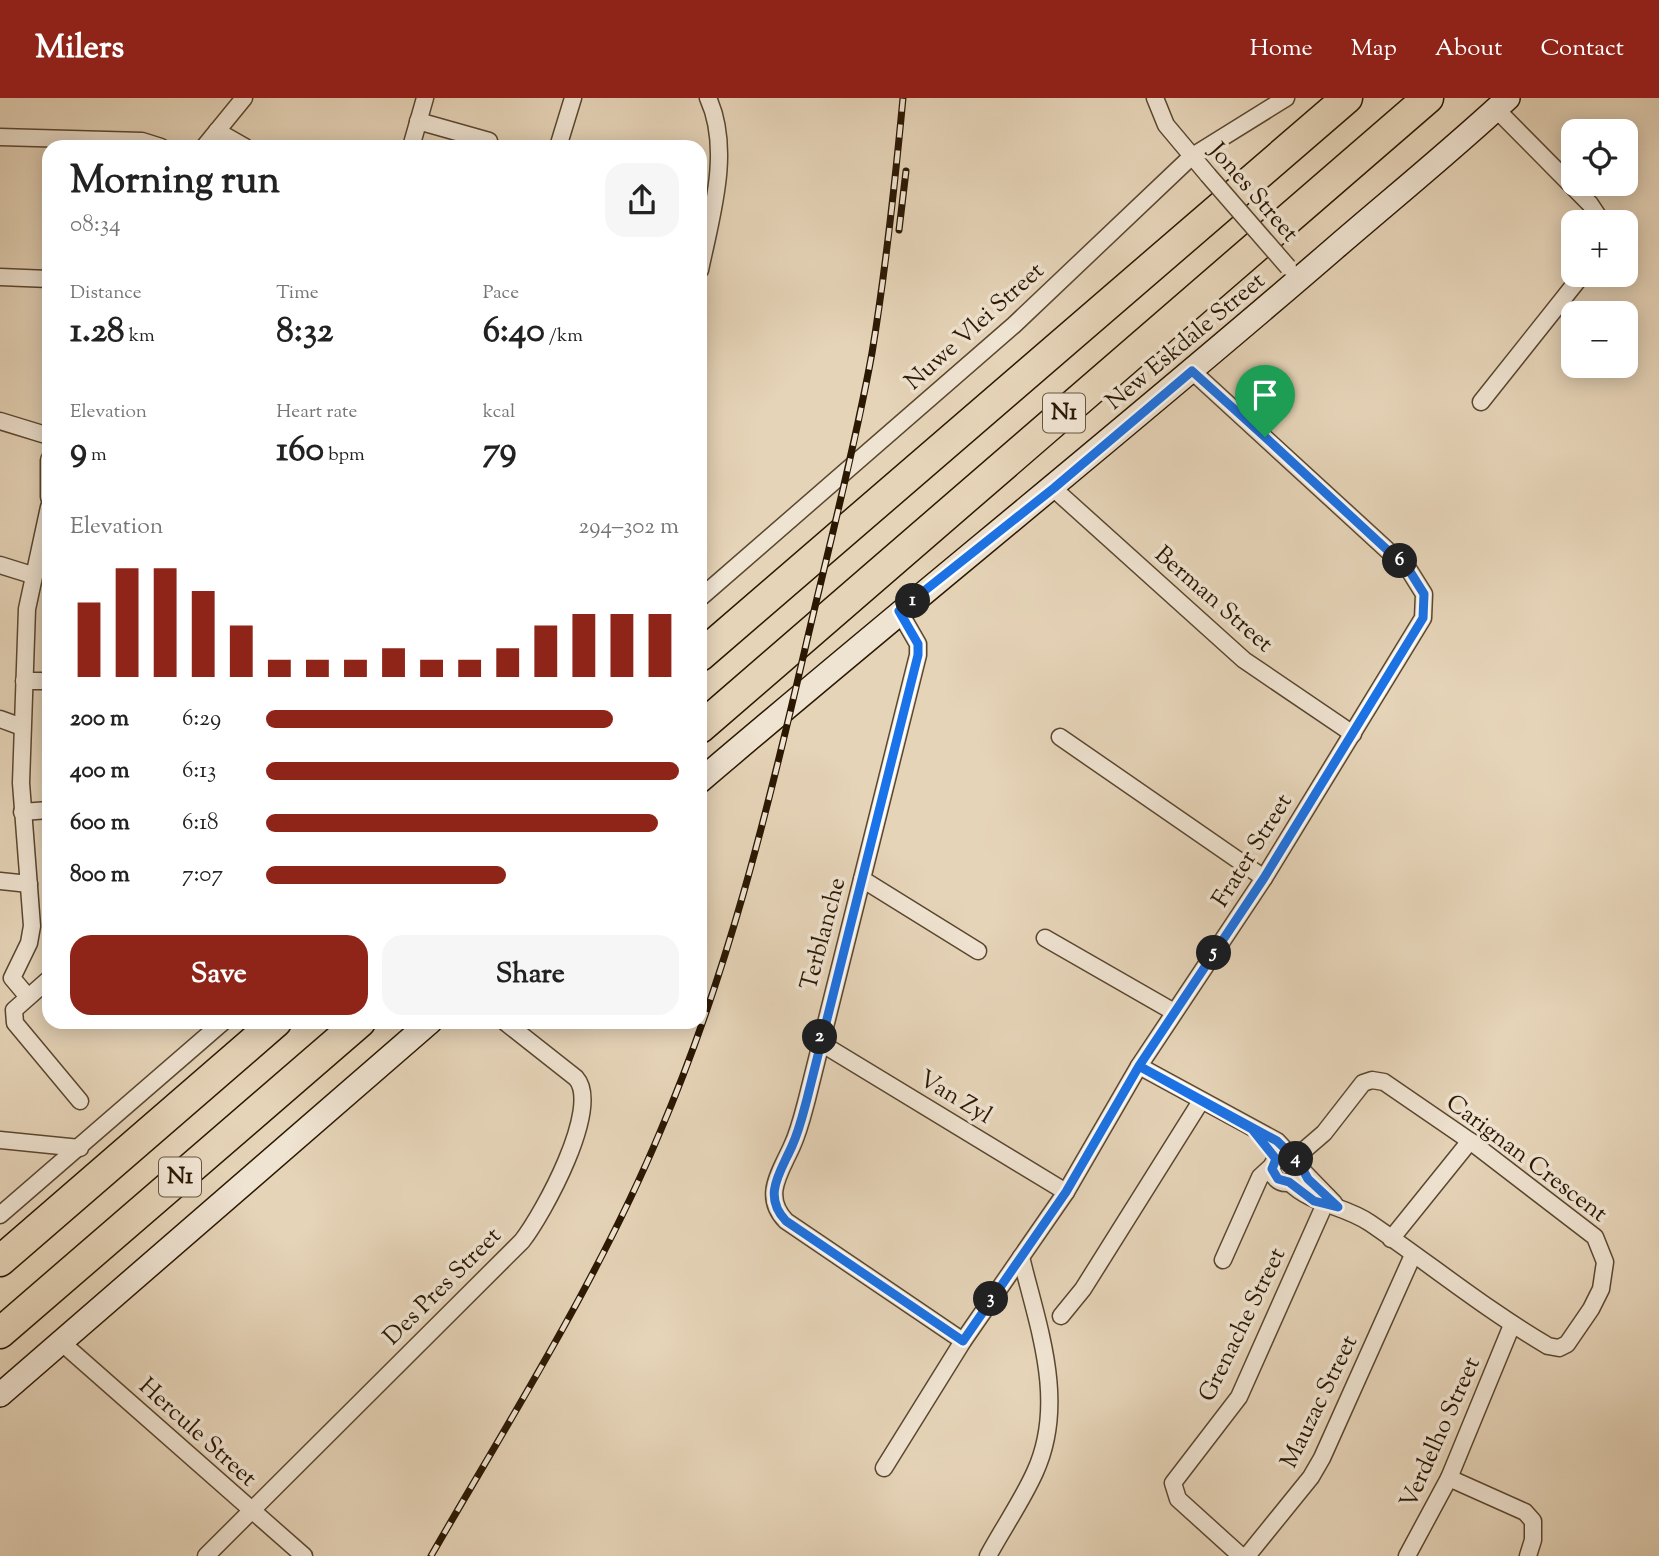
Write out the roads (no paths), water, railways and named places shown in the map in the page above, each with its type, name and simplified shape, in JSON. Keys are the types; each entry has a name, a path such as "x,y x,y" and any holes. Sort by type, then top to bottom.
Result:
{"highway":[{"name":"N1","path":"707,650 1347,98"},
{"name":"N1","path":"707,721 1428,98"},
{"path":"0,1240 265,1029"},
{"name":"N1","path":"0,1261 266,1029"},
{"name":"N1","path":"0,1333 352,1029"}],"street":[{"path":"210,140 244,98"},
{"path":"413,140 425,98"},
{"path":"560,140 573,98"},
{"path":"707,230 717,174 718,145 708,98"},
{"name":"Jones Street","path":"1155,98 1166,125 1191,157 1294,273"},
{"name":"Nuwe Vlei Street","path":"707,592 1014,325 1191,157 1286,98"},
{"path":"1502,104 1594,210"},
{"name":"New Eskdale Street","path":"707,776 899,611 1054,488 1192,371 1294,273 1502,104"},
{"path":"418,121 485,140"},
{"path":"217,131 233,140"},
{"path":"0,137 106,140"},
{"path":"0,277 42,279"},
{"path":"1481,402 1572,287"},
{"name":"Frater Street","path":"884,1468 963,1341 1066,1192 1139,1066 1264,878 1419,628 1424,608 1421,586 1409,570 1192,371"},
{"path":"0,421 42,434"},
{"name":"Berman Street","path":"1054,488 1244,660 1353,734"},
{"path":"28,997 6,984 29,943 32,926 22,812 22,727 27,609 32,575 42,551"},
{"path":"0,565 32,575"},
{"name":"Terblanche","path":"899,611 918,644 918,655 800,1123 773,1189 777,1212 786,1221 963,1341"},
{"path":"24,681 42,681"},
{"path":"0,719 22,727"},
{"path":"1060,737 1264,878"},
{"path":"22,812 42,811"},
{"path":"862,879 978,951"},
{"path":"0,881 29,884"},
{"path":"1045,938 1174,1012"},
{"path":"42,985 14,1010 15,1023 80,1101"},
{"path":"0,1215 215,1029"},
{"path":"0,1395 422,1029"},
{"name":"Des Pres Street","path":"206,1556 522,1241 551,1199 582,1109 583,1090 576,1078 514,1029"},
{"name":"Van Zyl","path":"819,1042 1066,1192"},
{"path":"1061,1316 1083,1289 1201,1101 1139,1066"},
{"name":"Carignan Crescent","path":"1201,1101 1252,1129 1286,1167 1330,1203 1368,1222 1512,1325 1548,1346 1563,1347 1591,1309 1601,1289 1605,1262 1595,1237 1470,1141 1384,1082 1372,1080 1363,1083 1324,1133 1286,1167"},
{"path":"0,1140 80,1148"},
{"path":"1391,1239 1470,1141"},
{"path":"1223,1260 1260,1177 1286,1167"},
{"name":"Grenache Street","path":"1241,1556 1178,1499 1173,1483 1239,1397 1330,1203"},
{"name":"Mauzac Street","path":"1247,1556 1311,1477 1322,1458 1413,1255"},
{"path":"988,1556 1035,1473 1043,1453 1050,1407 1044,1353 1021,1257"},
{"name":"Verdelho Street","path":"1407,1556 1449,1478 1512,1325"},
{"name":"Hercule Street","path":"61,1342 304,1556"},
{"path":"1449,1478 1525,1513 1533,1521 1533,1540 1528,1556"}],"railway":[{"path":"707,1011 743,894 776,772 865,390 886,257 903,98"},
{"path":"899,230 906,171"},
{"path":"431,1556 552,1347 609,1241 660,1132 700,1029"}]}
